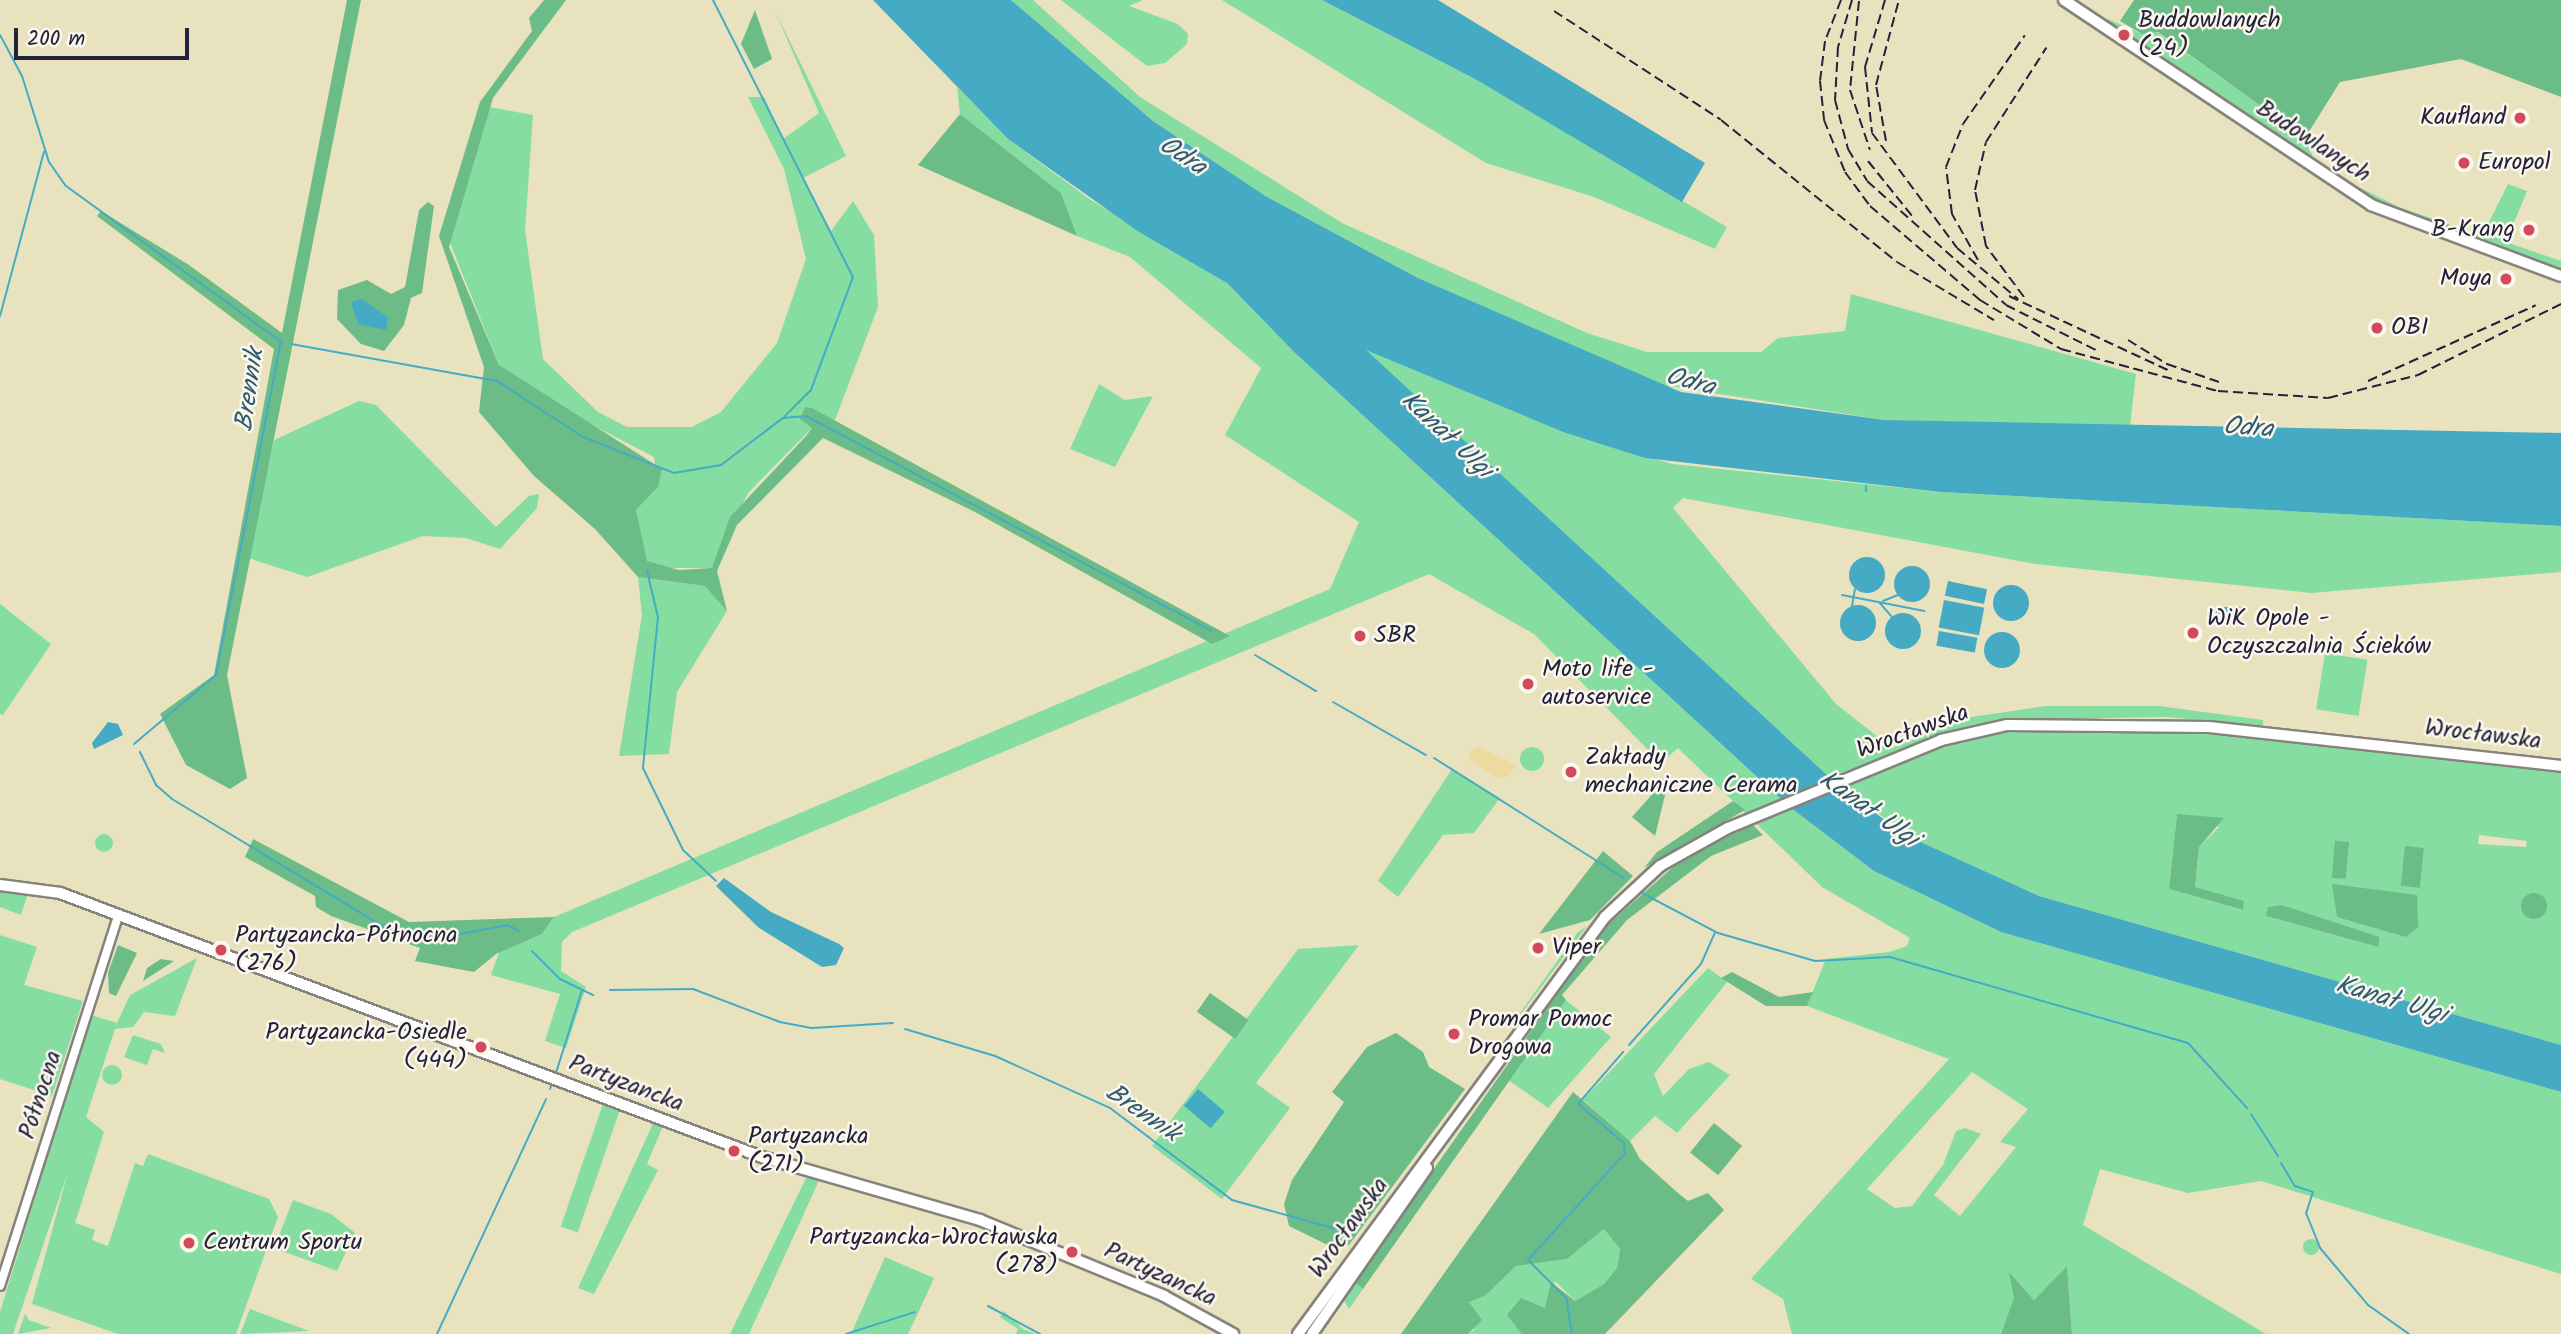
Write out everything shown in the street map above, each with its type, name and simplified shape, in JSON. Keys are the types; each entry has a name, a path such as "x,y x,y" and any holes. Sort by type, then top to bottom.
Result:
{"main road":[{"name":"Budowlanych","path":"2064,0 2371,205 2561,276"},
{"name":"Wrocławska","path":"1298,1334 1618,903 1675,856 1754,816 1902,756 2007,725 2128,722 2314,736 2561,766"},
{"name":"Partyzancka","path":"0,885 51,891 758,1156 980,1220 1164,1296 1233,1334"},
{"name":"Wrocławska","path":"1312,1334 1436,1150"}],"street":[{"name":"Północna","path":"0,1286 118,917"}],"green space":[{"path":"347,0 361,0 227,675 247,778 230,789 186,765 160,714 214,675 274,349 97,216 101,211 189,265 282,333"},
{"path":"544,0 566,0 493,98 449,247 499,365 662,469 658,487 636,510 647,561 679,570 712,568 730,517 812,428 800,419 805,407 812,408 1230,636 1212,644 975,512 823,438 737,525 717,571 727,611 705,586 638,577 595,529 534,476 479,412 484,367 439,236 480,102 532,31 529,18"},
{"path":"1011,0 1033,0 1140,97 1342,223 1587,333 1647,352 1761,352 1778,338 1845,331 1851,294 2136,374 2130,426 1885,420 1656,384 1418,278 1267,197 1153,121"},
{"path":"1061,0 1143,0 1129,6 1178,24 1188,34 1187,44 1165,63 1147,66"},
{"path":"1222,0 1322,0 1475,79 1727,227 1715,249 1594,197 1486,163"},
{"path":"2134,0 2561,0 2561,97 2461,59 2340,82 2305,138 2158,32 2142,34 2120,21"},
{"path":"755,10 772,59 754,69 741,44"},
{"path":"775,11 846,156 803,178 831,231 853,201 874,235 878,307 835,420 805,408 812,428 748,493 712,568 667,568 646,561 636,510 658,487 654,457 558,407 499,365 448,238 489,107 533,115 525,230 543,359 598,412 627,427 692,427 721,412 777,343 806,259 784,169 748,97 764,97 783,139 819,113"},
{"path":"2108,19 2142,34 2157,32 2305,138 2313,157 2334,175 2399,207 2482,236 2508,184 2527,191 2506,242 2561,261 2561,276 2391,215 2103,26"},
{"path":"957,87 1008,139 1088,198 1227,283 1295,353 1791,808 1874,871 2001,932 2561,1092 2561,1274 2261,1181 2188,1193 2100,1169 2083,1225 2266,1334 2072,1334 2067,1266 2034,1300 2010,1273 2015,1298 2001,1334 1792,1334 1783,1299 1751,1279 1949,1059 1807,1006 1826,959 1889,952 1907,946 1910,938 1822,887 1678,748 1661,763 1534,634 1429,574 572,932 562,942 561,971 586,987 566,1048 545,1041 560,994 491,975 499,952 542,934 554,917 1330,589 1359,522 1225,435 1261,368 1130,257 1077,236 1061,193 960,114","holes":["1972,1072 2028,1109 2000,1142 2016,1147 1960,1216 1934,1195 1981,1134 1965,1128 1956,1131 1943,1165 1912,1206 1895,1208 1867,1189"]},
{"path":"960,114 1061,193 1077,236 918,165"},
{"path":"428,202 434,206 422,293 411,298 404,325 384,351 361,344 337,319 338,290 367,280 391,294 405,287 419,210"},
{"path":"1363,348 1563,432 1672,464 1941,492 2561,526 2561,572 2311,593 2035,564 1683,498 1673,508 1836,704 1892,748 1971,717 2045,706 2159,706 2263,720 2263,726 2167,717 2006,720 1896,751 1904,759 1995,731 2097,727 2221,733 2561,772 2561,1045 2039,896 1926,847 1839,786","holes":["2177,814 2219,827 2199,847 2195,888 2244,901 2242,910 2169,889","2479,835 2527,841 2526,847 2478,844","2282,905 2380,937 2378,947 2266,916"]},
{"path":"1099,384 1125,400 1153,396 1115,467 1070,449"},
{"path":"359,401 376,405 496,527 529,496 539,494 537,508 500,549 466,538 423,536 307,577 248,558 274,440"},
{"path":"638,577 706,586 727,611 677,692 669,754 619,756 642,615"},
{"path":"0,604 51,644 3,715 0,714"},
{"path":"2325,653 2367,660 2359,716 2316,709"},
{"path":"1532,747 1543,754 1544,759 1537,770 1532,771 1521,764 1520,759 1527,748"},
{"path":"1452,769 1500,798 1474,833 1443,835 1398,897 1378,881"},
{"path":"1664,781 1666,791 1655,836 1632,817"},
{"path":"1733,801 1745,810 1644,868 1657,852"},
{"path":"1747,814 1694,840 1644,871 1692,839"},
{"path":"2177,814 2224,818 2199,847 2195,887 2244,901 2243,910 2169,889"},
{"path":"1752,824 1763,835 1711,856 1627,920 1562,995 1566,1000 1363,1289 1354,1282 1603,929 1681,860"},
{"path":"100,834 108,834 113,843 111,850 100,852 95,847 95,839"},
{"path":"253,839 409,922 554,917 542,934 496,954 474,972 415,961 420,948 331,916 316,907 315,896 245,857"},
{"path":"2335,841 2349,842 2346,879 2332,878"},
{"path":"2405,846 2424,848 2420,888 2401,886"},
{"path":"1603,851 1633,876 1590,920 1539,934"},
{"path":"2332,884 2417,895 2418,927 2406,937 2337,917"},
{"path":"0,885 30,887 21,915 0,907"},
{"path":"2534,893 2543,897 2547,906 2543,915 2534,919 2525,915 2521,906 2525,897"},
{"path":"2282,905 2380,937 2378,947 2266,916 2268,907"},
{"path":"1587,926 1511,1027 1510,1027 1578,932"},
{"path":"1592,927 1516,1030 1513,1029 1574,948"},
{"path":"0,935 37,947 24,985 83,1001 52,1096 0,1079"},
{"path":"118,945 137,953 116,996 109,993 108,973"},
{"path":"1359,945 1256,1083 1290,1108 1222,1199 1152,1146 1298,949"},
{"name":"Centrum Sportu","path":"197,958 175,1016 144,1012 133,1027 115,1029 86,1117 104,1132 75,1223 95,1230 92,1240 108,1246 135,1163 143,1166 148,1154 269,1199 278,1217 236,1334 118,1334 32,1304 68,1172 13,1334 0,1334 0,1312 91,1015 117,1023 130,995"},
{"path":"161,959 174,961 143,981 147,968"},
{"path":"1708,968 1727,982 1654,1074 1663,1096 1689,1069 1709,1062 1730,1075 1677,1133 1655,1116 1630,1141 1583,1100"},
{"path":"1732,972 1779,997 1813,992 1807,1006 1766,1006 1721,978"},
{"path":"1210,993 1249,1020 1235,1039 1197,1012"},
{"path":"1566,1000 1611,1037 1548,1108 1507,1079"},
{"path":"1396,1033 1423,1052 1429,1067 1465,1089 1349,1245 1334,1248 1289,1226 1284,1204 1292,1180 1344,1102 1332,1092 1367,1047"},
{"path":"133,1035 161,1044 165,1053 153,1049 147,1065 124,1057"},
{"path":"112,1065 119,1068 122,1075 119,1082 112,1085 105,1082 102,1075 105,1068"},
{"path":"1469,1090 1469,1094 1367,1229"},
{"path":"1573,1092 1630,1141 1640,1159 1688,1201 1708,1193 1724,1210 1605,1334 1522,1334 1507,1315 1521,1298 1545,1308 1551,1282 1575,1301 1604,1284 1617,1268 1620,1249 1604,1229 1567,1259 1516,1266 1485,1296 1469,1302 1482,1320 1468,1334 1401,1334"},
{"path":"605,1098 622,1104 578,1232 561,1227"},
{"path":"656,1117 665,1121 647,1164 658,1170 594,1294 578,1288"},
{"path":"1714,1123 1742,1146 1718,1175 1690,1153"},
{"path":"809,1172 821,1176 749,1334 730,1334"},
{"path":"293,1200 331,1214 355,1233 337,1271 274,1248"},
{"path":"1604,1229 1620,1249 1617,1268 1604,1284 1575,1301 1555,1281 1552,1301 1542,1310 1535,1304 1522,1334 1468,1334 1474,1330 1469,1302 1485,1296 1516,1266 1567,1259"},
{"path":"2311,1239 2317,1241 2317,1253 2311,1255 2305,1253 2303,1247 2305,1241"},
{"path":"885,1257 934,1278 908,1334 851,1334"},
{"path":"2067,1266 2072,1334 2001,1334 2014,1298 2009,1272 2034,1300"},
{"path":"1354,1282 1363,1289 1349,1309 1343,1299"},
{"name":"Centrum Sportu","path":"250,1309 258,1312 309,1331 240,1334"},
{"path":"1004,1311 1023,1329 1036,1334 1016,1334 1018,1329 1000,1317"},
{"path":"25,1314 29,1320 51,1328 18,1334"}],"sand":[{"path":"1478,747 1516,765 1508,777 1498,779 1470,761 1469,752"}],"water":[{"path":"873,0 1011,0 1153,121 1267,197 1418,278 1681,392 1885,420 2561,433 2561,526 1941,492 1645,458 1563,432 1366,350 1839,786 1905,835 2039,896 2561,1045 2561,1092 2001,932 1874,871 1791,808 1295,353 1227,283 1139,232 1008,139"},
{"path":"1322,0 1438,0 1705,163 1682,202 1475,79"},
{"path":"362,299 388,317 386,330 358,324 351,302"},
{"path":"1867,557 1880,562 1885,575 1880,588 1867,593 1854,588 1849,575 1854,562"},
{"path":"1912,566 1925,571 1930,584 1925,597 1912,602 1899,597 1894,584 1899,571"},
{"path":"1948,581 1987,589 1984,604 1945,596"},
{"path":"2011,585 2024,590 2029,603 2024,616 2011,621 1998,616 1993,603 1998,590"},
{"path":"1944,600 1984,608 1979,635 1939,627"},
{"path":"1858,605 1871,610 1876,623 1871,636 1858,641 1845,636 1840,623 1845,610"},
{"path":"2216,607 2245,607 2245,614 2216,614"},
{"path":"1903,613 1916,618 1921,631 1916,644 1903,649 1890,644 1885,631 1890,618"},
{"path":"1939,631 1977,638 1975,653 1936,646"},
{"path":"2002,632 2015,637 2020,650 2015,663 2002,668 1989,663 1984,650 1989,637"},
{"path":"108,722 118,724 123,735 94,749 92,743"},
{"path":"724,878 771,912 839,944 844,948 836,965 822,967 759,928 716,886"},
{"path":"1198,1089 1225,1111 1211,1128 1184,1106"}],"waterway":[{"path":"713,0 853,277 811,390 785,416"},
{"name":"Brennik","path":"0,35 22,76 49,162 66,186 283,343"},
{"path":"0,316 44,152"},
{"name":"Brennik","path":"134,744 216,675 281,342"},
{"path":"291,344 497,381 583,437 674,473 721,465 783,418 806,416 1212,631"},
{"path":"1866,486 1866,491"},
{"path":"647,571 658,617 643,768 683,850 716,881"},
{"path":"1852,606 1855,589"},
{"path":"1842,595 1924,611"},
{"path":"1883,601 1898,595"},
{"path":"1879,602 1892,617"},
{"path":"1255,655 1316,691"},
{"path":"1333,702 1426,755"},
{"name":"Brennik","path":"140,752 156,785 172,799 381,925 434,939 508,925 519,931"},
{"path":"1434,758 1624,878"},
{"path":"1642,893 1718,933 1815,961 1890,957 2188,1043 2247,1108"},
{"name":"Brennik","path":"1629,1045 1701,964 1715,933"},
{"name":"Brennik","path":"532,951 560,979 593,995"},
{"name":"Brennik","path":"610,990 693,989 780,1022 812,1028 893,1023"},
{"path":"556,1073 582,990"},
{"name":"Brennik","path":"905,1029 995,1056 1110,1108 1232,1200 1355,1234"},
{"path":"1572,1334 1566,1298 1528,1260 1625,1153 1624,1143 1578,1104 1623,1052"},
{"path":"550,1089 552,1084"},
{"path":"437,1334 546,1099"},
{"path":"2251,1114 2278,1156"},
{"path":"2281,1163 2295,1186 2313,1192 2306,1213 2320,1248 2368,1305 2409,1334"},
{"path":"988,1306 1040,1334"},
{"path":"846,1334 915,1312"}],"railway":[{"path":"1841,0 1825,41 1820,81 1824,120 1845,172 1870,206 1980,300 2061,349 2218,391 2328,398 2418,375 2561,304"},
{"path":"1852,0 1838,47 1835,100 1848,149 1867,181 2006,305 2098,351"},
{"path":"1885,0 1865,67 1872,133 1957,248 2018,299"},
{"path":"1886,141 1876,85 1899,0"},
{"path":"1859,1 1850,90 1870,150"},
{"path":"1554,11 1721,120 1897,262 1994,320"},
{"path":"1978,260 1952,214 1946,167 1963,124 2025,35"},
{"path":"2024,297 1986,246 1975,190 1986,142 2046,48"},
{"path":"1868,161 1912,216"},
{"path":"2009,296 2170,371"},
{"path":"2368,381 2536,305"},
{"path":"2128,340 2167,364 2219,382"}],"place":[{"name":"Buddowlanych (24)","path":"2124,35"},
{"name":"Kaufland","path":"2520,118"},
{"name":"Europol","path":"2464,163"},
{"name":"B-Krang","path":"2529,230"},
{"name":"Moya","path":"2506,279"},
{"name":"OBI","path":"2377,328"},
{"name":"WiK Opole - Oczyszczalnia Ścieków","path":"2193,633"},
{"name":"SBR","path":"1360,636"},
{"name":"Moto life - autoservice","path":"1528,684"},
{"name":"Zakłady mechaniczne Cerama","path":"1571,772"},
{"name":"Viper","path":"1538,948"},
{"name":"Partyzancka-Północna (276)","path":"221,950"},
{"name":"Promar Pomoc Drogowa","path":"1454,1034"},
{"name":"Partyzancka-Osiedle (444)","path":"481,1047"},
{"name":"Partyzancka (271)","path":"734,1151"},
{"name":"Centrum Sportu","path":"189,1243"},
{"name":"Partyzancka-Wrocławska (278)","path":"1072,1252"}],"water label":[{"name":"Odra","path":"1182,157"},
{"name":"Odra","path":"1690,383"},
{"name":"Odra","path":"2248,429"},
{"name":"Kanał Ulgi","path":"1446,436"},
{"name":"Kanał Ulgi","path":"1868,810"},
{"name":"Kanał Ulgi","path":"2391,1001"}]}
